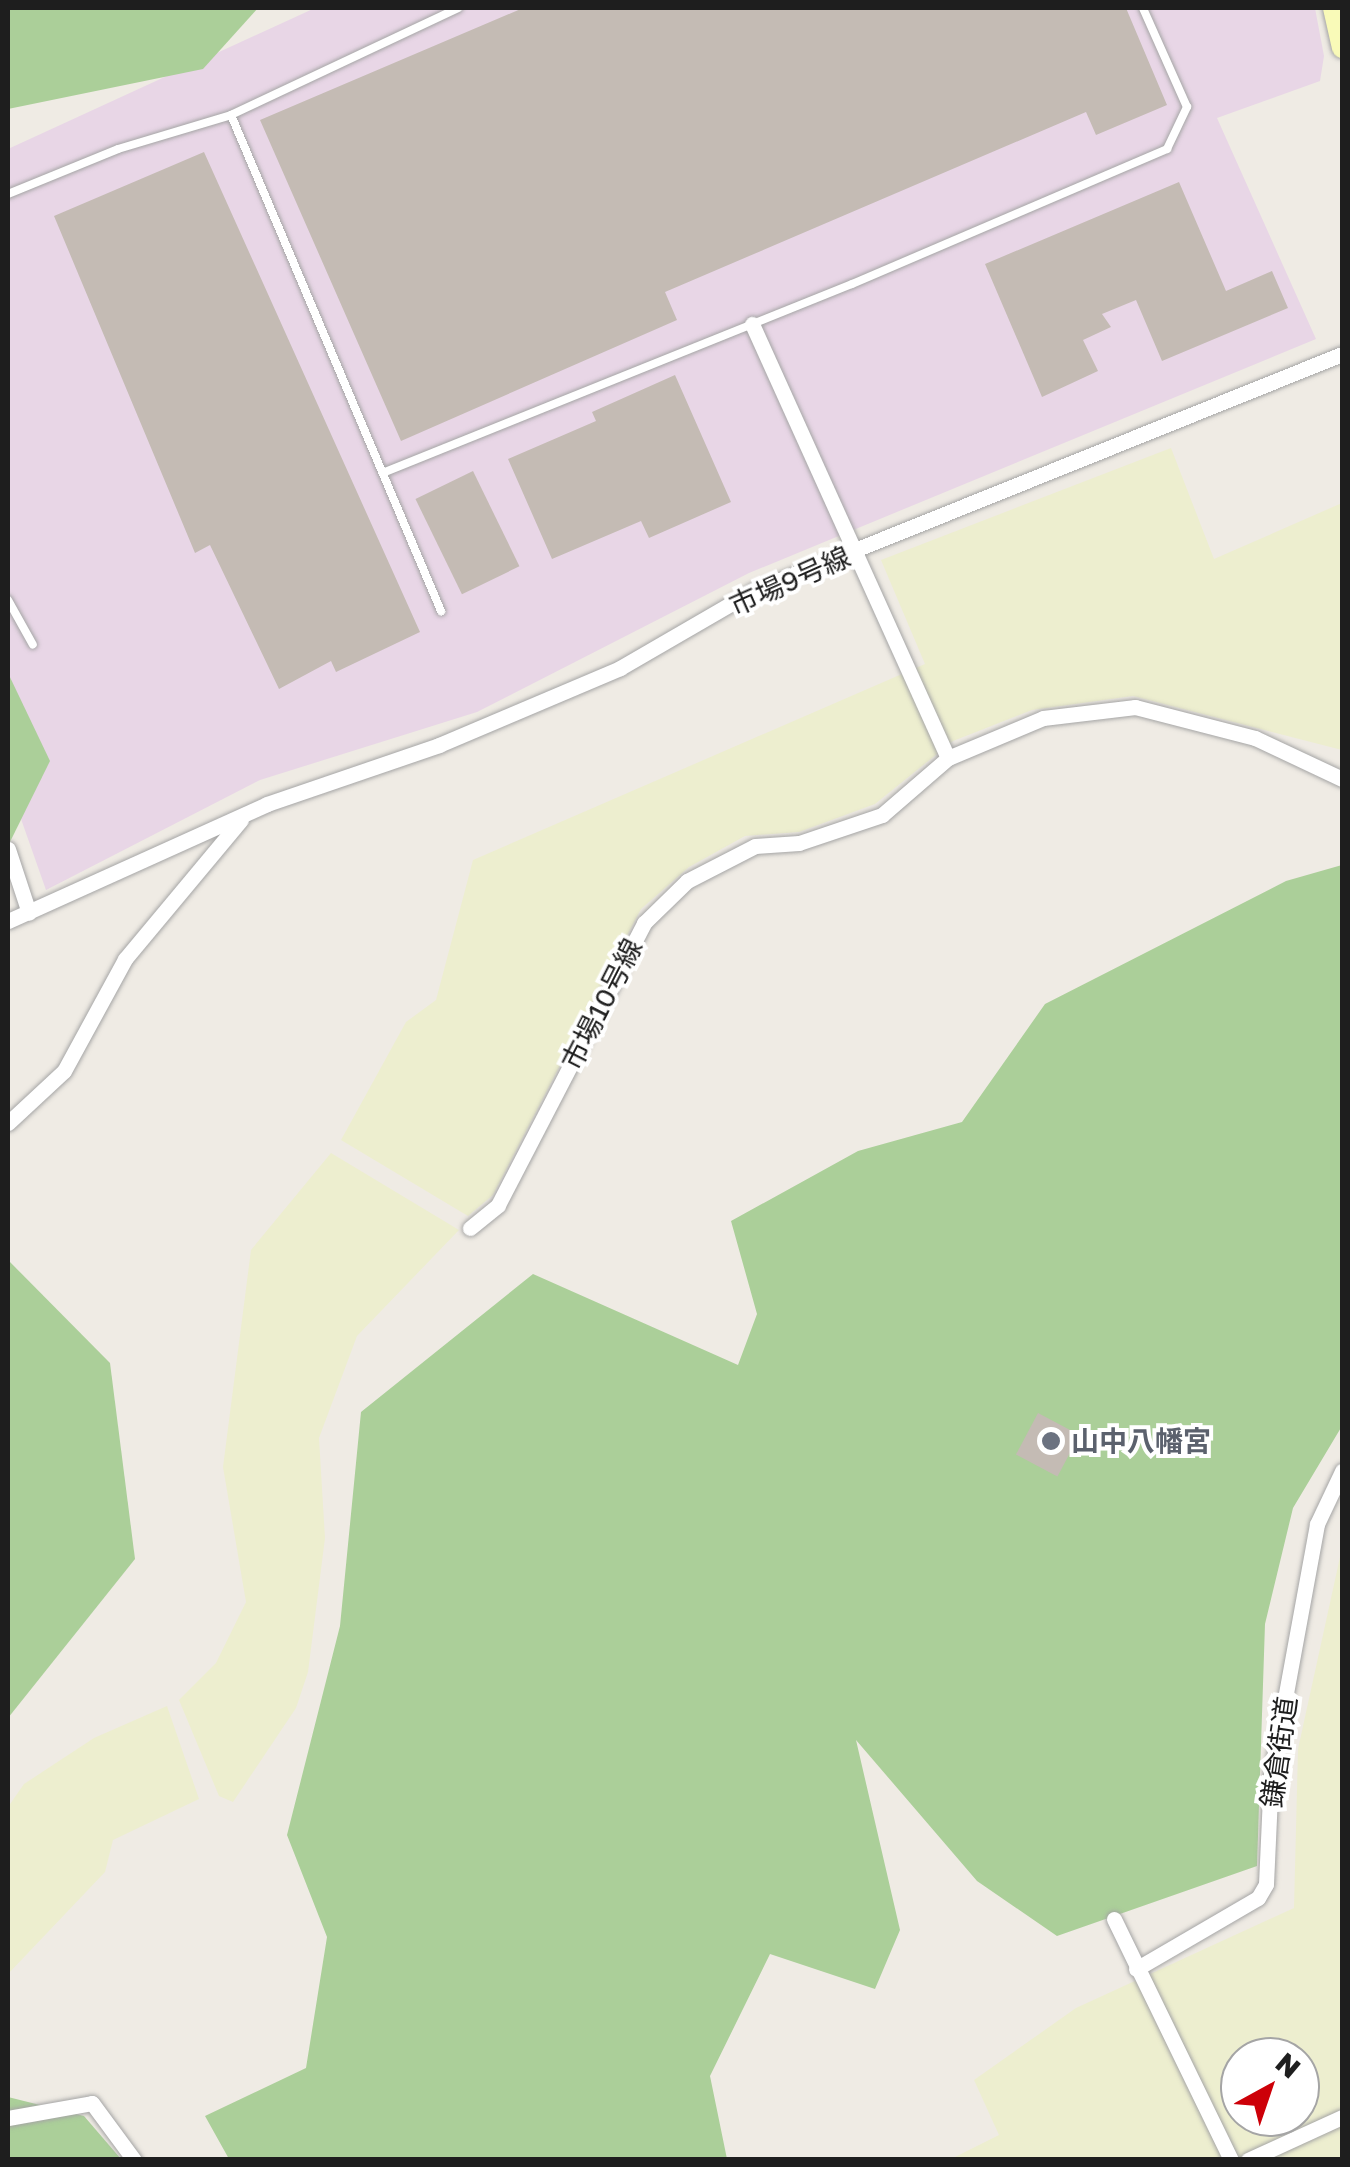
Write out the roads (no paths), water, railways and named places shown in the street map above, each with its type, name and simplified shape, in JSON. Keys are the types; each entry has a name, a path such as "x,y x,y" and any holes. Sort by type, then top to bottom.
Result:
{"main road":[{"path":"1333,8 1342,48"}],"street":[{"path":"752,324 948,758"},
{"name":"市場9号線","path":"8,921 243,817 359,770 439,746 620,668 753,591 1342,354"},
{"name":"市場10号線","path":"470,1228 498,1204 644,923 686,881 755,846 799,843 882,815 948,758 1043,718 1135,708 1256,738 1342,779"},
{"path":"8,1123 64,1071 125,959 243,817"},
{"path":"8,849 30,913"},
{"name":"鎌倉街道","path":"1136,1969 1258,1898 1266,1884 1272,1774 1317,1524 1342,1471"},
{"path":"1114,1919 1231,2160"},
{"path":"8,2118 92,2103 134,2160"},
{"path":"1248,2160 1342,2117"}],"lane":[{"path":"8,194 118,150 231,115 458,8"},
{"path":"384,472 752,324 1168,149 1188,107 1143,8"},
{"path":"231,115 441,611"},
{"path":"8,600 33,645"}],"place":[{"name":"山中八幡宮","path":"1051,1441"}]}
